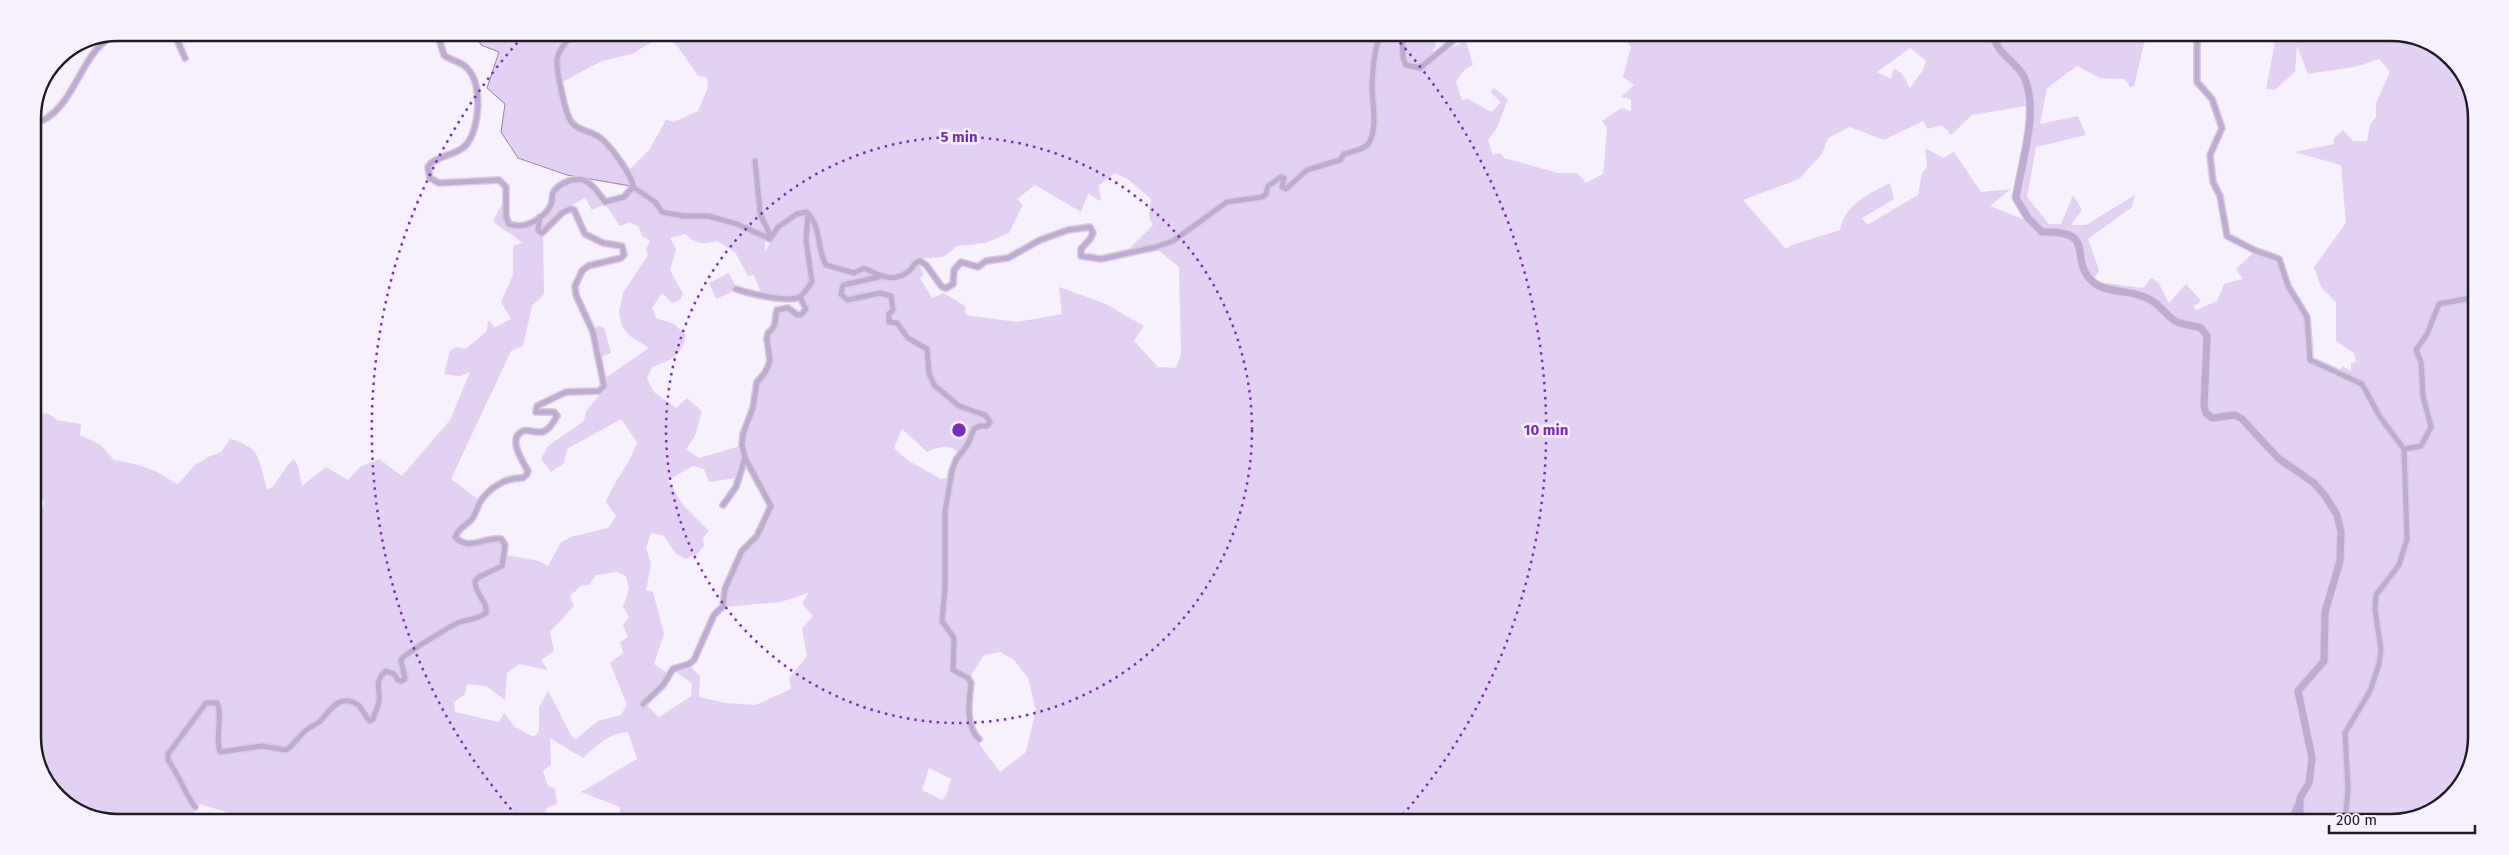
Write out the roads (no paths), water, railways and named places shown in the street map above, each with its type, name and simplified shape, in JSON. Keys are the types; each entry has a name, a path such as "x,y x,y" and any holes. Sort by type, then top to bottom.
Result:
{"street":[{"path":"178,41 185,58"},
{"path":"440,41 444,55 464,65 472,75 478,96 478,109 472,133 466,145 431,162 428,167 430,178 439,183 499,180 506,187 506,217 509,224 516,227 525,226 540,217 551,205 554,193 566,182 576,179 586,181 606,202 624,196 633,187"},
{"path":"567,41 560,50 557,59 571,122 579,128 601,138 623,165 632,180 633,187 655,202 662,212 683,216 708,216 737,224 770,239"},
{"path":"979,739 973,734 970,725 971,683 968,678 953,670 954,638 942,621 945,587 945,512 956,460 968,444 974,429 980,426 987,426 990,422 985,415 959,406 934,385 929,373 927,349 908,338 896,323 889,322 889,314 893,310 891,296 880,293 851,300 841,294 843,284 880,277 896,278 910,270 914,264 920,261 926,265 942,287 946,288 953,284 954,270 961,262 978,267 988,261 1008,258 1040,240 1082,227 1090,227 1093,231 1090,239 1083,244 1080,254 1086,258 1101,258 1156,248 1173,242 1228,202 1262,197 1266,194 1268,186 1281,177 1284,178 1282,187 1286,189 1298,176 1307,170 1340,160 1344,154 1354,152 1369,143 1374,127 1372,86 1374,52 1378,41"},
{"path":"1402,41 1403,58 1406,65 1420,68 1453,41"},
{"path":"1996,41 1998,48 2018,66 2028,89 2029,126 2016,198 2028,218 2042,232 2064,231 2072,236 2079,245 2085,274 2096,285 2155,301 2176,322 2201,328 2207,336 2204,406 2206,414 2212,418 2236,415 2242,419 2278,458 2314,483 2326,496 2337,515 2341,532 2340,561 2325,612 2324,661 2298,691 2312,758 2310,779 2293,814"},
{"path":"2196,41 2197,82 2212,100 2222,128 2210,155 2214,182 2220,196 2227,236 2254,250 2279,258 2288,286 2308,317 2310,360 2362,384 2380,417 2404,449 2407,539 2399,564 2376,595 2381,650 2379,664 2370,691 2345,734 2348,788 2346,814"},
{"path":"41,122 66,98 101,43"},
{"path":"755,161 760,212 762,220 770,230 770,239"},
{"path":"194,807 186,795 177,771 168,760 168,754 206,704 217,703 219,707 217,726 220,752 262,746 286,750 308,728 322,720 330,707 344,701 352,702 359,706 370,721 373,719 379,702 377,681 380,675 386,671 394,674 398,680 406,680 401,660 405,654 436,638 448,628 486,613 487,609 474,587 475,581 479,576 502,566 505,545 501,539 493,538 471,545 461,542 455,537 457,532 470,520 481,500 489,492 500,483 523,478 528,474 515,443 517,437 520,432 526,431 541,433 549,428 557,416 554,412 549,411 536,412 537,406 566,392 599,392 604,386 593,332 576,295 576,286 582,271 588,266 620,258 624,255 622,246 603,243 585,234 574,210 570,209 562,213 542,233 538,230 540,217"},
{"path":"770,239 778,227 791,218 797,214 808,213"},
{"path":"808,213 816,223 820,255 826,265 854,273 864,268 880,277"},
{"path":"736,289 748,294 792,299 800,297 812,282 806,240 808,213"},
{"path":"643,704 663,685 673,670 694,660 714,615 723,606 725,589 742,551 757,536 769,513 769,502 745,458 742,446 743,434 753,408 757,382 765,372 770,360 767,339 768,333 776,324 777,310 788,308 797,315 805,312 806,309 800,297"},
{"path":"2404,449 2421,446 2431,426 2423,396 2421,362 2416,350 2427,334 2439,304 2468,298"},
{"path":"723,505 736,487 745,458"},
{"path":"2300,798 2300,814"}],"waterway":[{"path":"479,41 481,45 499,52 487,88 505,104 501,132 518,158 567,175 631,186"}]}
